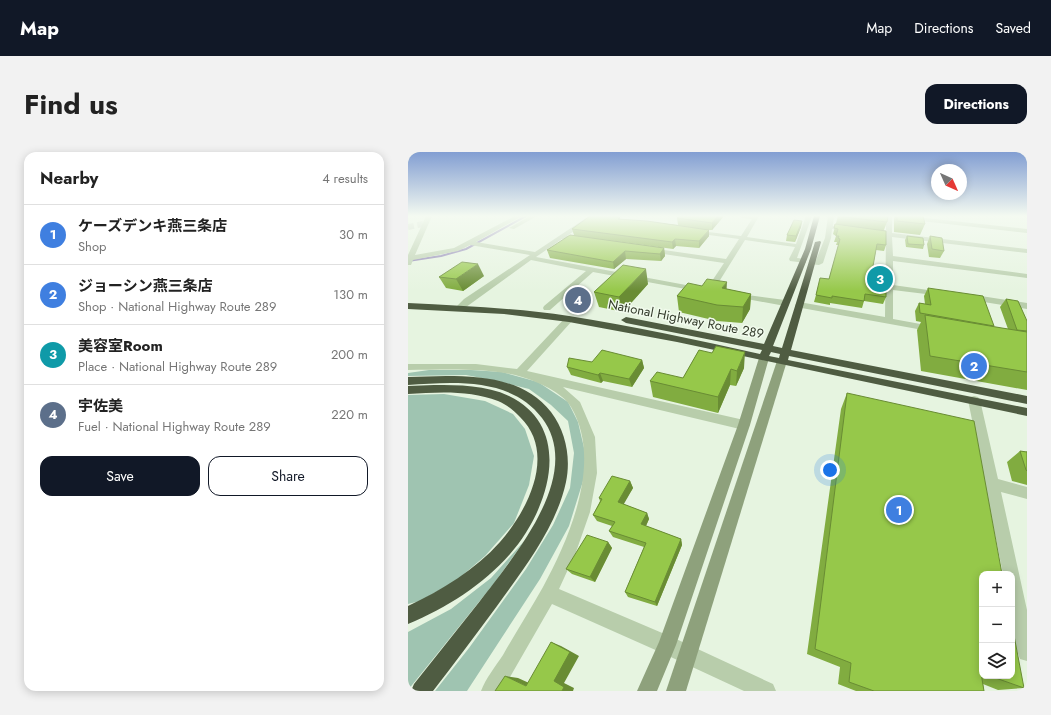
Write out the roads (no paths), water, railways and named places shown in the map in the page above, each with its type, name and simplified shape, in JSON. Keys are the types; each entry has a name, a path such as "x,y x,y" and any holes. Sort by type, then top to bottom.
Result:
{"highway":[{"name":"National Highway Route 289","path":"766,354 803,261 815,241"},
{"name":"National Highway Route 289","path":"784,357 819,241"},
{"name":"National Highway Route 289","path":"408,299 467,301 547,308 644,323 766,354"},
{"name":"National Highway Route 289","path":"408,306 504,311 569,319 1027,400"},
{"name":"National Highway Route 289","path":"784,357 1027,412"},
{"path":"408,381 464,379 487,382 509,388 525,395 538,404 556,429 562,465 558,488 548,513 532,542 509,575 421,691"},
{"path":"408,390 462,389 499,397 514,404 535,424 544,451 545,468 533,506 521,527 505,548 487,566 463,585 436,602 408,615"}],"street":[{"path":"409,260 417,241"},
{"path":"475,244 479,241"},
{"path":"409,260 448,252 484,241"},
{"path":"459,308 467,301 556,241"},
{"path":"716,292 728,261 741,241"},
{"path":"765,241 800,246"},
{"path":"801,241 793,259 803,261"},
{"path":"889,321 890,241"},
{"path":"948,241 1027,251"},
{"path":"475,244 591,270 785,303"},
{"path":"641,248 728,261"},
{"path":"890,258 1027,276"},
{"path":"547,308 591,270"},
{"path":"890,287 1027,306"},
{"path":"799,305 943,330"},
{"path":"523,374 569,319"},
{"path":"647,691 667,645 744,425 766,354"},
{"path":"676,691 784,357"},
{"path":"408,367 476,367 523,374 744,425"},
{"path":"491,691 550,594 581,520 592,465 588,432 584,420 575,404 562,392 523,374"},
{"path":"974,400 1010,571"},
{"path":"992,484 1027,493"},
{"path":"550,594 689,654 766,691"},
{"path":"1015,595 1027,652"}],"waterway":[{"path":"408,261 441,256 466,249 480,241"}],"place":[{"name":"美容室Room","path":"880,279"},
{"name":"宇佐美","path":"578,300"},
{"name":"ジョーシン燕三条店","path":"974,366"},
{"name":"ケーズデンキ燕三条店","path":"899,510"}]}
